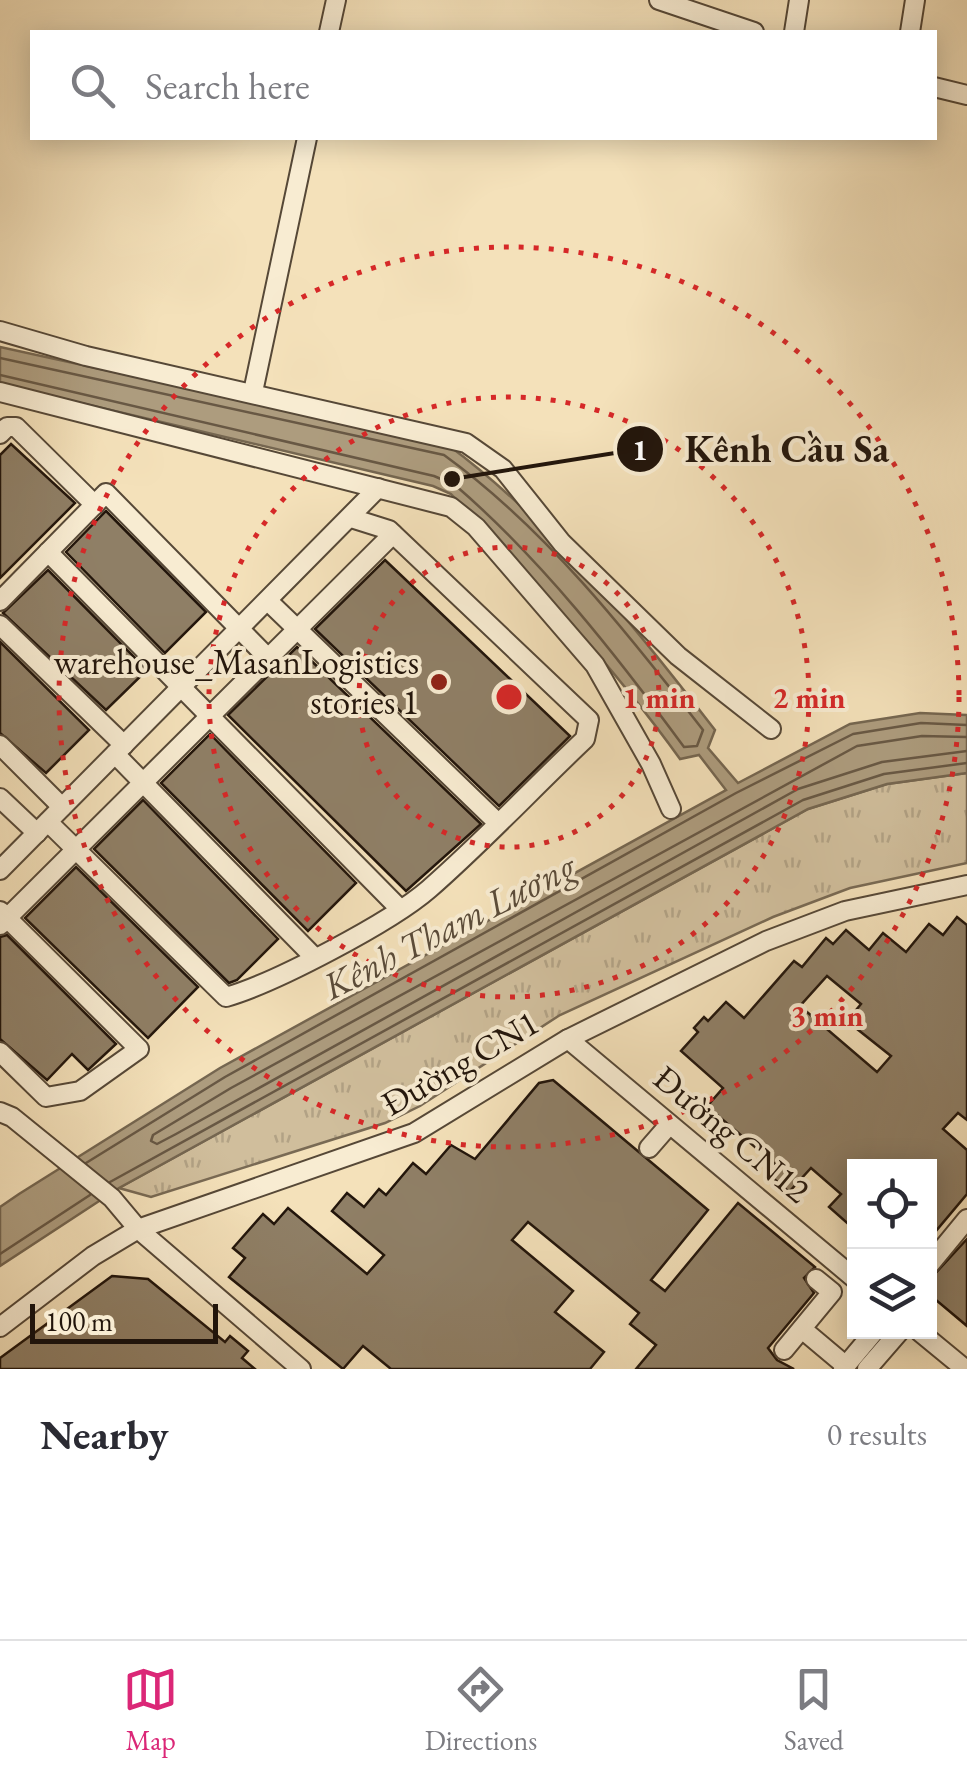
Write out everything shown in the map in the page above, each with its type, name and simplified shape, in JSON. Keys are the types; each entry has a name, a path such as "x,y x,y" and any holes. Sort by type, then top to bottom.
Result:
{"street":[{"path":"330,30 336,0"},
{"path":"659,0 748,30"},
{"path":"794,30 799,0"},
{"path":"910,30 915,0"},
{"path":"937,88 967,95"},
{"path":"253,392 307,140"},
{"path":"0,332 86,356 466,444 503,469 562,543 678,656 770,730"},
{"path":"0,392 451,506 476,527 594,666 651,764 670,809"},
{"path":"0,434 7,428 16,428 95,504"},
{"path":"0,870 378,488"},
{"path":"0,601 106,492 268,658"},
{"path":"0,798 78,851 226,997 253,990 427,891 585,739 588,720 393,534 351,518"},
{"path":"0,1052 46,1097 80,1091 139,1048 3,918 78,851 142,782 393,534"},
{"path":"48,552 184,685 399,908"},
{"path":"268,600 497,822"},
{"path":"0,624 120,749 142,782 314,957"},
{"path":"0,744 62,806"},
{"name":"Đường CN1","path":"0,1327 93,1256 138,1229 414,1132 568,1038 796,928 868,905 967,885"},
{"name":"Đường CN12","path":"568,1038 847,1272"},
{"path":"0,1095 6,1114 112,1198 138,1229 301,1369"},
{"path":"650,1148 668,1125"},
{"path":"937,1255 967,1219"},
{"path":"784,1350 832,1292 816,1279"},
{"path":"802,1329 844,1367 868,1339"},
{"path":"868,1369 893,1339"},
{"path":"929,1339 965,1369"}],"green space":[{"path":"967,773 967,863 850,888 773,917 560,1015 420,1106 385,1123 151,1197 119,1188 808,809 887,784"}],"water":[{"name":"Kênh Tham Lương","path":"0,347 448,445 557,542 623,615 715,730 708,748 738,783 850,724 920,713 967,715 967,773 887,784 808,809 119,1188 0,1266 0,1207 19,1194 220,1068 726,790 699,755 680,759 599,655 451,494 433,486 0,384"}],"building":[{"path":"11,444 75,503 0,578 0,455"},
{"path":"106,511 206,612 165,653 66,552"},
{"name":"warehouse_MasanLogistics stories 1","path":"385,560 570,736 499,806 315,629"},
{"path":"48,570 147,670 106,710 3,613"},
{"path":"0,642 89,730 46,773 0,733"},
{"path":"297,647 481,824 406,891 228,715"},
{"path":"210,734 356,883 308,931 161,783"},
{"path":"143,800 278,939 237,980 229,983 94,849"},
{"path":"76,867 198,987 148,1038 25,918"},
{"path":"957,917 967,925 967,1120 958,1113 943,1129 967,1150 967,1194 937,1230 937,1159 847,1159 847,1223 829,1207 841,1194 811,1168 789,1192 773,1178 781,1169 716,1114 705,1127 696,1119 723,1088 681,1051 698,1032 694,1028 704,1017 708,1021 726,1002 744,1018 794,961 802,967 826,938 833,944 846,930 869,950 883,933 906,952 929,924 943,935","holes":["827,976 861,1004 847,1021 891,1056 877,1072 800,1006"]},
{"path":"7,935 116,1044 88,1070 72,1054 47,1080 0,1039 0,937"},
{"path":"553,1080 708,1210 651,1280 665,1291 738,1203 815,1267 804,1278 814,1293 768,1348 777,1360 794,1369 636,1369 656,1345 630,1324 639,1313 528,1222 512,1240 573,1291 555,1312 604,1352 590,1369 391,1369 363,1346 343,1369 229,1277 245,1258 233,1248 263,1214 274,1224 288,1208 367,1274 384,1255 332,1211 347,1193 364,1207 379,1189 386,1195 413,1163 426,1174 451,1145 475,1159 539,1083"},
{"path":"967,1239 967,1326 937,1301 937,1271"},
{"path":"112,1276 148,1279 225,1342 230,1336 248,1351 242,1358 255,1369 0,1369 0,1358"}],"place":[{"name":"Kênh Cầu Sa","path":"452,479"},
{"name":"warehouse_MasanLogistics stories 1","path":"439,682"}]}
